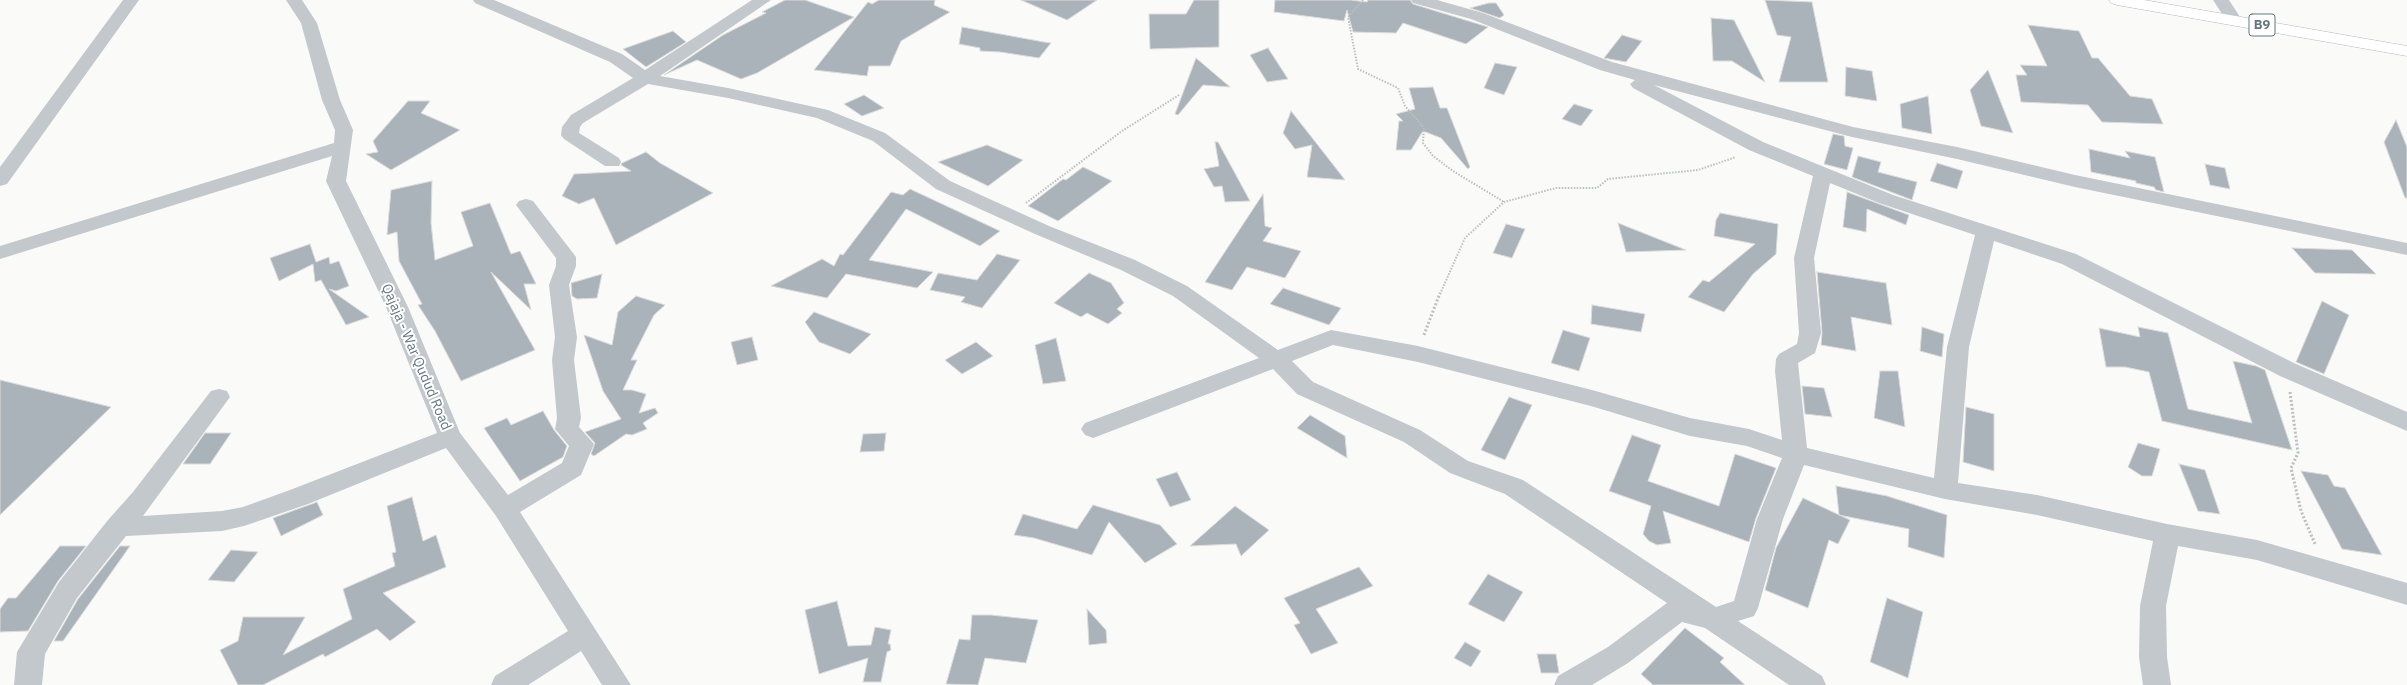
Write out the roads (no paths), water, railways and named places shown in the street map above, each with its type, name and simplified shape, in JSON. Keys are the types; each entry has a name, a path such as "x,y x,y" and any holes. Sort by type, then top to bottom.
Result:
{"highway":[{"name":"B9","path":"2117,0 2407,51"}],"street":[{"path":"0,180 132,0"},
{"name":"Qajaja - War Qudud Road","path":"294,0 309,23 330,100 344,130 343,146 336,181 397,307 450,438 505,509 617,685"},
{"path":"481,0 616,58 645,78 728,93 822,114 879,136 943,185 1010,216 1128,265 1180,291 1276,359 1305,388 1412,436 1459,467 1514,487 1812,685"},
{"path":"612,162 570,135 571,127 577,119 645,78 728,21 763,0"},
{"path":"1419,0 1477,16 1606,66 1730,101 1852,132 2075,181 2407,249"},
{"path":"2221,0 2234,20"},
{"path":"1606,66 1756,146 1886,199 2069,259 2288,370 2407,422"},
{"path":"0,253 343,146"},
{"path":"1568,685 1618,656 1678,610 1713,619 1744,608 1770,519 1796,454 1786,371 1787,359 1807,348 1810,333 1804,258 1823,173"},
{"path":"505,509 572,469 582,444 567,429 569,418 563,360 566,336 559,285 566,266 566,257 526,205"},
{"path":"1945,490 1958,347 1986,233"},
{"path":"1093,429 1331,337 1418,354 1592,398 1690,427 1750,438 1796,454 1945,490 2037,505 2167,534 2257,550 2407,594"},
{"path":"28,685 30,652 68,590 117,527 142,499 219,397"},
{"path":"117,527 222,521 244,516 299,497 450,438"},
{"path":"2157,685 2153,656 2153,606 2167,534"},
{"path":"505,685 584,635"}]}
